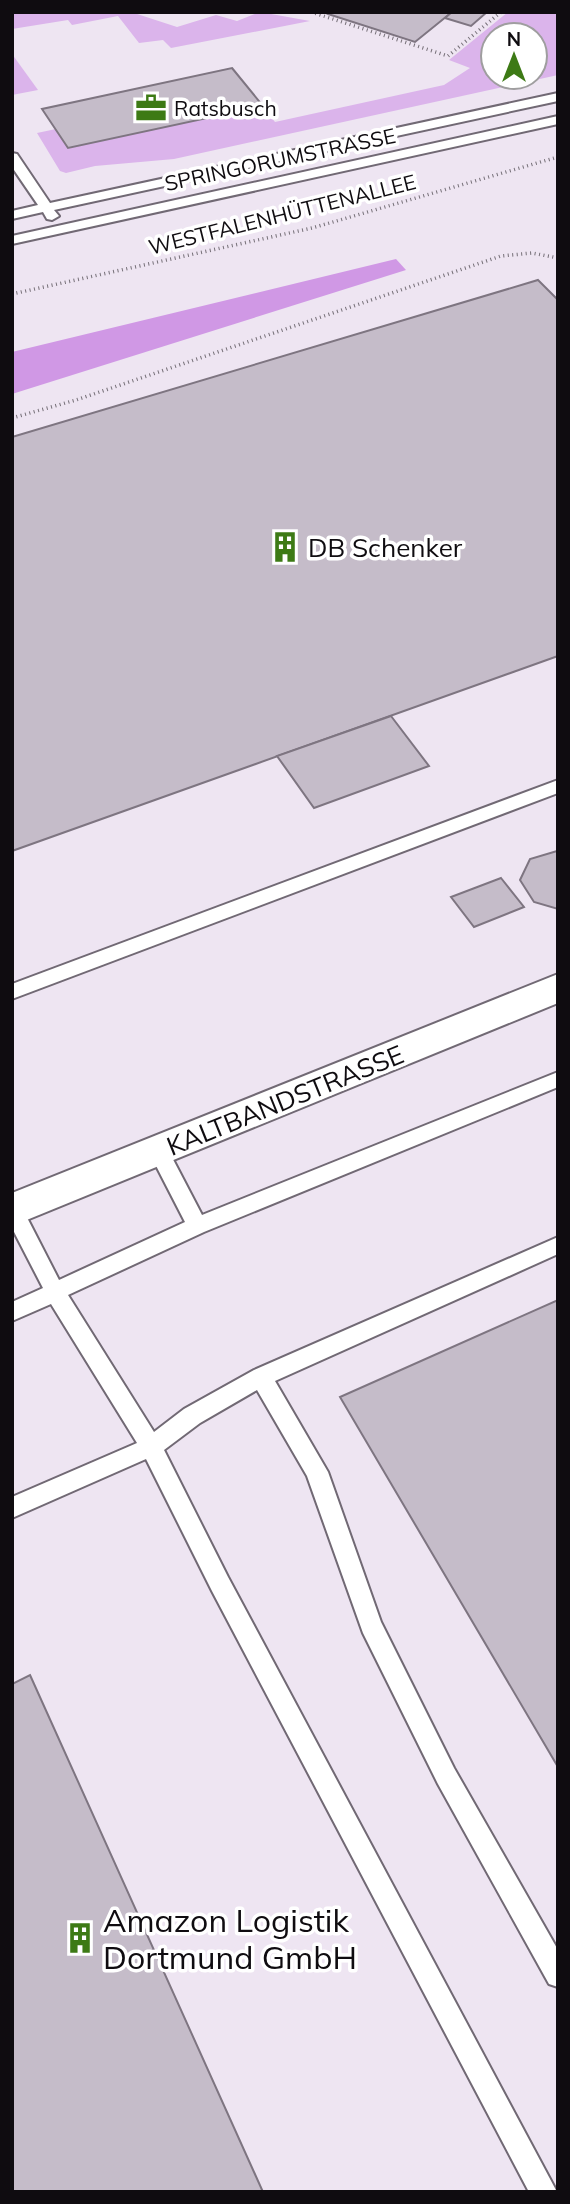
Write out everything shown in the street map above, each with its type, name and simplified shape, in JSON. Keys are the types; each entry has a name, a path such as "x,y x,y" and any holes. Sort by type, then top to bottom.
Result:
{"street":[{"name":"KALTBANDSTRASSE","path":"13,1209 556,993"}],"lane":[{"name":"SPRINGORUMSTRASSE","path":"12,215 558,97"},
{"name":"SPRINGORUMSTRASSE","path":"12,240 558,120"},
{"path":"12,157 61,228"},
{"path":"12,992 558,786"},
{"path":"12,1312 56,1294 197,1226 558,1079"},
{"path":"159,1152 197,1226"},
{"path":"13,1209 56,1294 151,1447 220,1584 544,2192"},
{"path":"12,1508 151,1447 192,1416 261,1377 558,1245"},
{"path":"261,1377 317,1472 371,1625 446,1776 558,1975"}],"path":[{"path":"311,12 448,57 501,12"},
{"name":"WESTFALENHÜTTENALLEE","path":"12,294 312,228 558,158"},
{"path":"12,418 76,400 501,256 532,253 558,258"}],"shaded area":[{"path":"12,12 131,12 177,27 216,15 237,21 260,12 310,21 171,48 163,40 139,43 118,16 72,25 68,20 12,29"},
{"path":"508,12 558,12 558,75 549,77 549,21 497,21"},
{"path":"479,36 479,91 485,91 174,159 95,166 66,173 60,171 37,133 56,129 69,148 262,106 275,122 444,85 470,68 449,60"},
{"path":"12,54 38,90 12,95"},
{"path":"396,259 406,270 12,394 12,352"}],"building":[{"path":"452,12 415,42 328,14"},
{"path":"452,12 487,12 471,26 445,18"},
{"name":"Ratsbusch","path":"232,68 263,106 68,148 42,109"},
{"name":"DB Schenker","path":"538,280 558,300 558,656 12,851 12,437"},
{"path":"391,716 429,766 314,808 277,756"},
{"path":"558,851 558,909 534,902 520,880 530,859"},
{"path":"501,878 524,907 474,927 451,897"},
{"path":"558,1300 558,1767 340,1397"},
{"name":"Amazon Logistik Dortmund GmbH","path":"30,1675 263,2192 12,2192 12,1684"}],"place":[{"name":"Ratsbusch","path":"151,108"},
{"name":"DB Schenker","path":"285,547"},
{"name":"Amazon Logistik Dortmund GmbH","path":"80,1938"}]}
